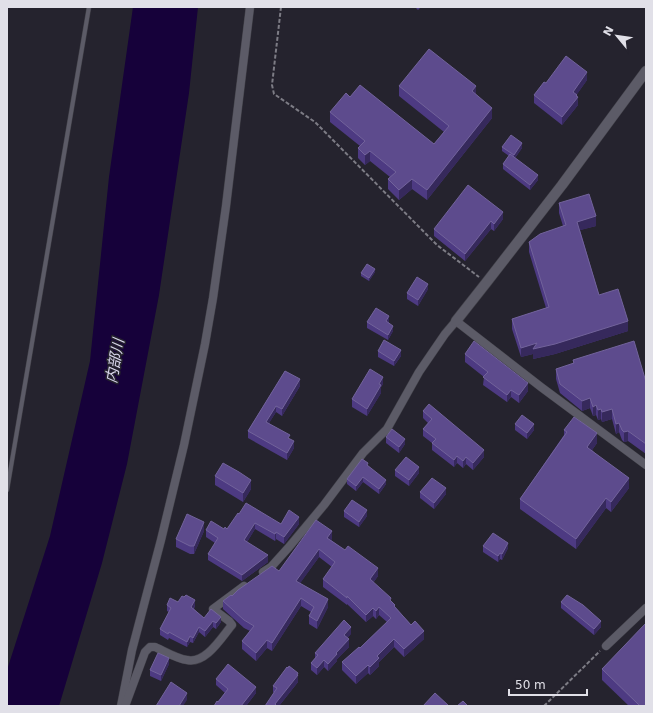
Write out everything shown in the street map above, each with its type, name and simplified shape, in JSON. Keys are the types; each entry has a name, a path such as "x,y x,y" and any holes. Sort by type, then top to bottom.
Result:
{"street":[{"path":"121,706 132,650 184,445 211,314 226,206 250,7"},
{"path":"125,706 145,652 150,647 155,647 186,660 198,660 208,652 232,625 213,609 270,567 289,547 363,454 387,429 419,372 445,334 486,283 646,72"},
{"path":"456,322 646,465"},
{"path":"606,646 646,608"}],"lane":[{"path":"7,490 89,7"}],"path":[{"path":"280,7 272,85 274,94 315,122 437,245 486,283"},
{"path":"544,706 606,646"}],"water":[{"name":"内部川","path":"133,7 198,7 189,93 159,295 127,464 102,563 59,706 7,706 7,670 50,536 90,361 109,177"}],"building":[{"path":"429,49 476,86 472,91 492,108 427,190 412,179 399,190 388,179 396,172 370,151 365,155 358,148 365,141 330,112 346,93 350,97 360,85 434,144 449,126 399,86"},
{"path":"566,56 587,72 573,92 578,97 562,117 534,95 544,82 546,83"},
{"path":"511,135 522,143 514,155 502,147"},
{"path":"510,154 538,175 530,185 503,164"},
{"path":"468,185 503,212 494,224 491,221 465,254 434,229"},
{"path":"589,194 596,216 577,222 599,295 618,289 628,321 555,344 533,349 537,343 521,348 512,319 549,307 529,242 540,234 566,225 559,203"},
{"path":"367,264 375,269 369,278 361,273"},
{"path":"417,277 428,284 418,300 407,293"},
{"path":"376,308 389,316 386,321 393,326 388,335 367,322"},
{"path":"384,340 401,350 394,361 378,351"},
{"path":"474,341 528,383 519,395 511,390 507,395 483,377 488,372 465,354"},
{"path":"634,341 646,382 646,444 628,431 624,432 619,423 616,424 612,409 602,412 601,409 598,410 596,405 593,407 590,398 582,401 560,384 556,369 574,363 573,360"},
{"path":"370,369 383,377 379,384 381,385 367,409 352,399"},
{"path":"285,371 300,379 282,409 276,406 266,422 290,435 288,438 294,441 287,453 248,431"},
{"path":"429,404 484,450 473,463 466,457 463,461 457,456 454,460 432,443 436,439 423,429 432,419 423,411"},
{"path":"522,415 534,424 527,433 515,424"},
{"path":"574,417 597,433 587,447 629,478 611,502 606,498 576,539 520,499 567,432 564,430"},
{"path":"392,429 405,439 399,447 386,437"},
{"path":"406,457 419,467 409,480 395,470"},
{"path":"362,459 368,463 367,465 386,480 379,489 363,477 356,486 347,479"},
{"path":"223,463 251,480 243,493 215,476"},
{"path":"432,478 446,488 434,503 420,492"},
{"path":"352,500 367,510 359,522 344,511"},
{"path":"246,503 281,524 289,510 299,517 284,537 276,532 275,534 255,523 244,540 268,555 242,575 208,554 218,538 206,530 211,521 224,529 225,527 227,529"},
{"path":"187,514 204,522 194,546 190,546 176,539"},
{"path":"316,520 332,531 327,538 345,550 348,546 378,568 370,579 391,598 390,600 395,605 394,606 411,625 415,621 424,631 404,649 394,639 377,656 379,658 370,667 368,665 356,676 342,662 359,647 360,648 391,618 379,607 376,611 373,608 366,615 347,596 347,598 323,579 335,562 319,549 296,581 328,599 317,621 309,616 314,607 301,598 272,643 267,640 256,653 242,641 254,626 244,620 223,601 272,566 279,571"},
{"path":"493,533 508,543 502,554 500,553 498,556 483,546"},
{"path":"186,595 195,600 191,607 204,618 211,609 221,617 216,623 213,621 205,631 199,627 193,638 190,636 187,642 169,632 168,634 160,629 171,608 167,605 170,598 178,602 182,596 184,597"},
{"path":"567,595 583,605 601,621 594,629 561,602"},
{"path":"344,620 351,627 344,635 349,639 328,664 324,660 317,668 311,663 318,655 315,653"},
{"path":"646,623 646,706 640,706 602,669"},
{"path":"158,653 169,658 161,675 150,670"},
{"path":"228,664 256,687 241,706 214,706 228,689 216,679"},
{"path":"289,666 298,673 298,675 275,704 277,706 265,706 277,688 273,686"},
{"path":"171,682 187,693 179,706 156,706"},
{"path":"435,693 449,706 423,706"},
{"path":"463,701 468,706 457,706"}]}
